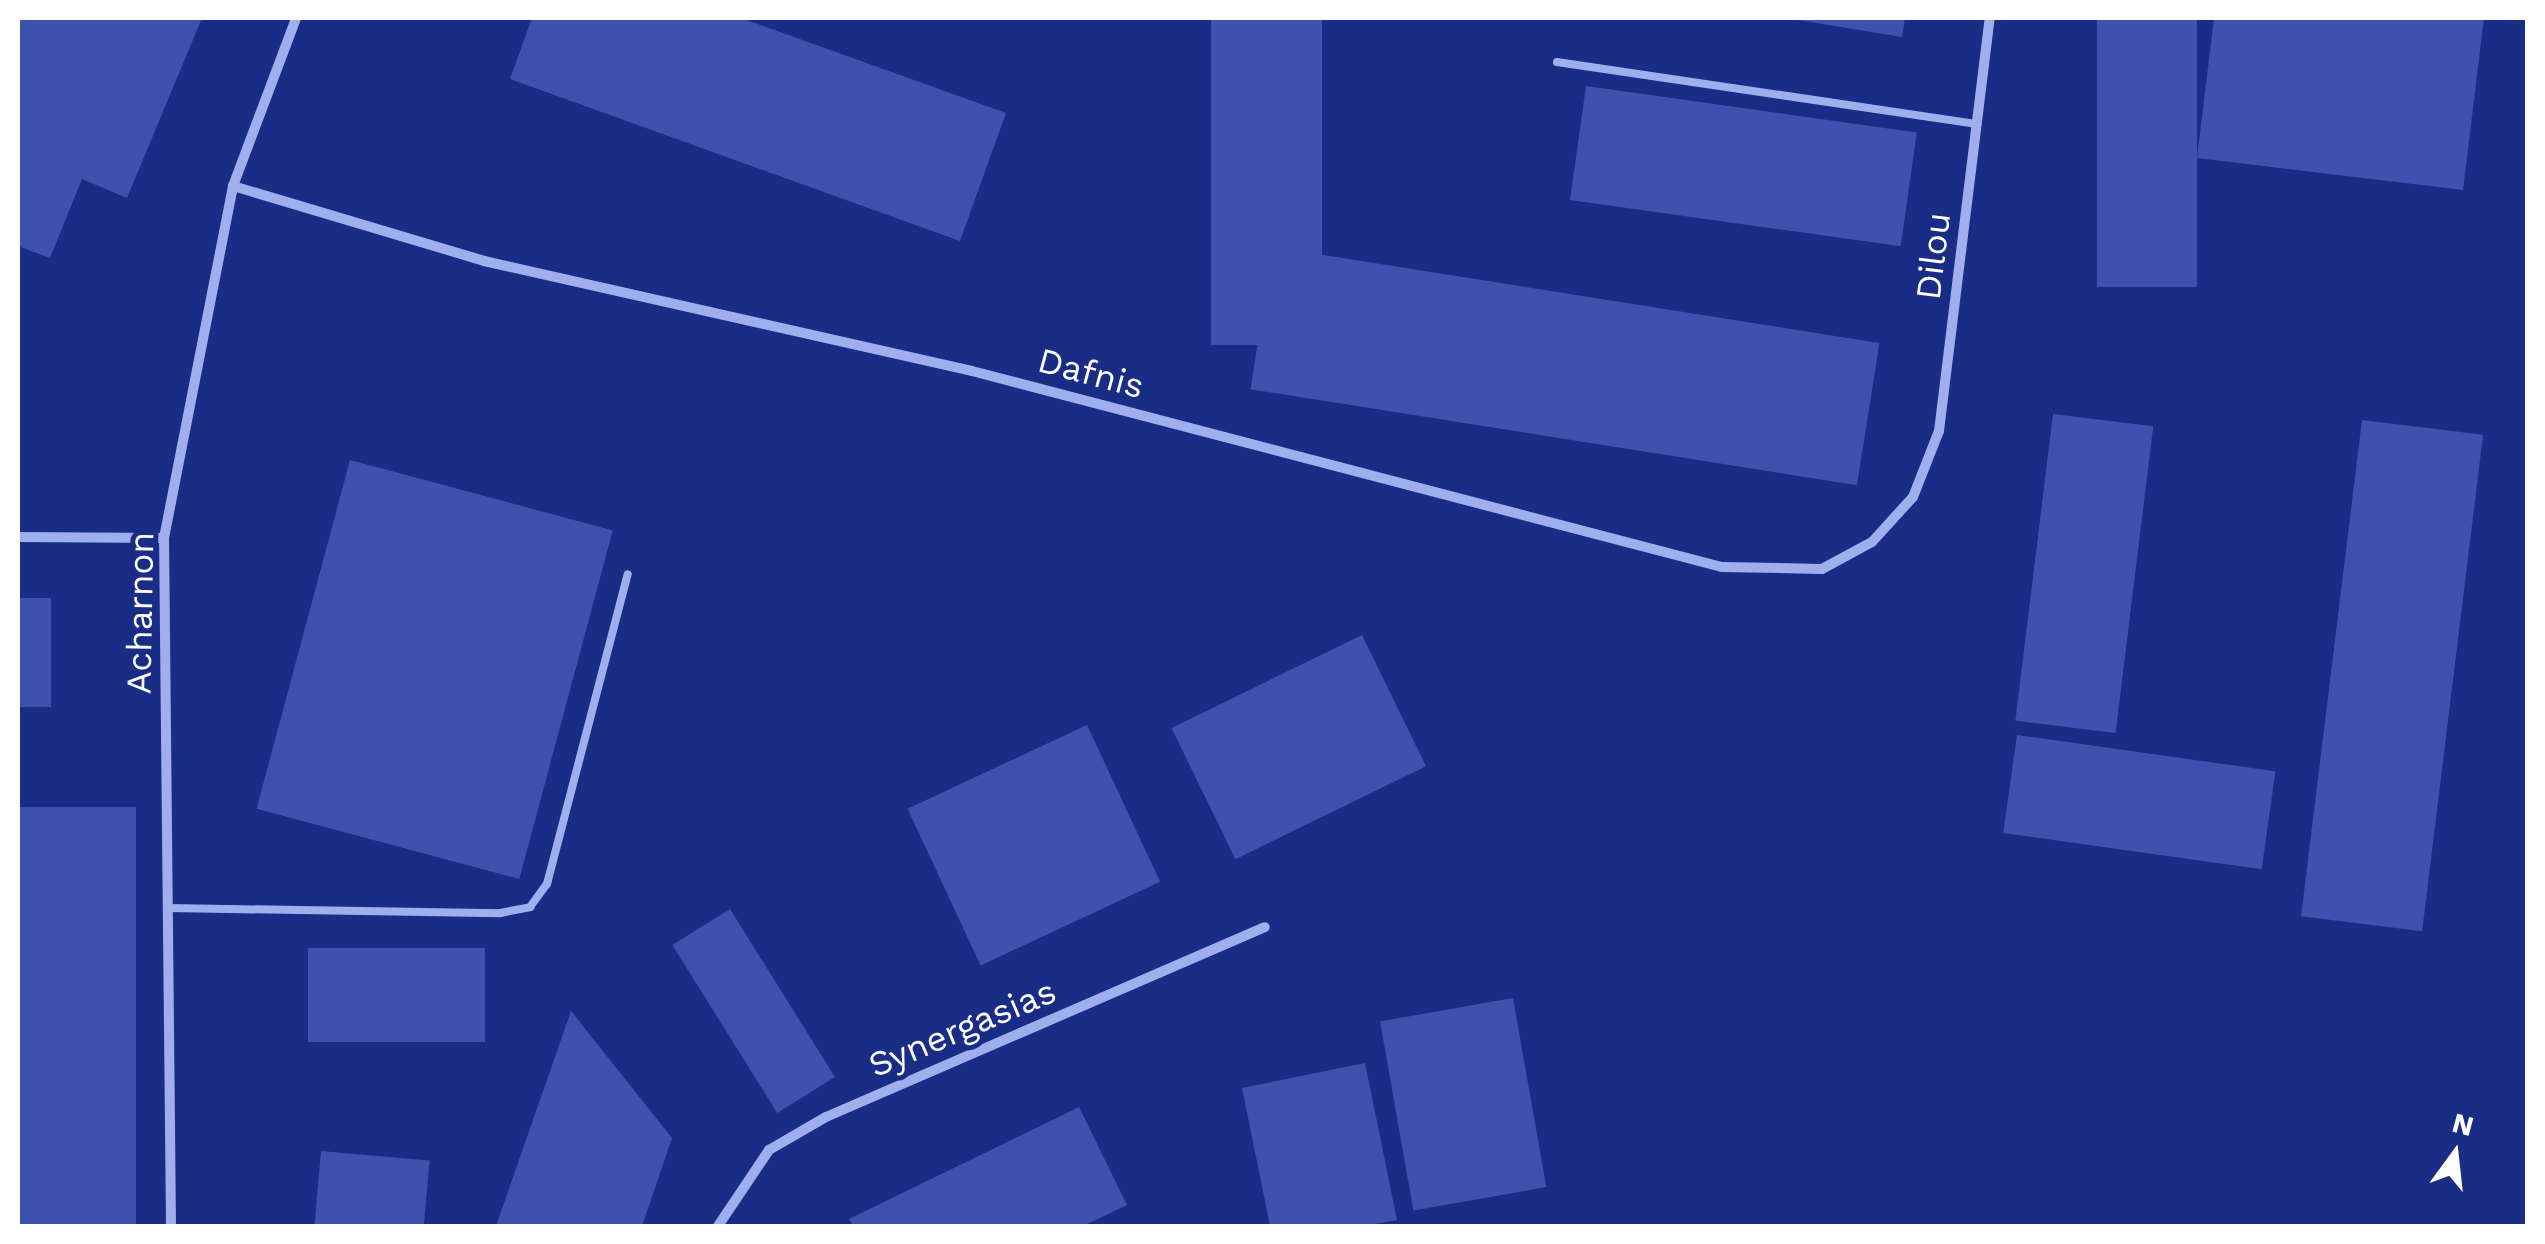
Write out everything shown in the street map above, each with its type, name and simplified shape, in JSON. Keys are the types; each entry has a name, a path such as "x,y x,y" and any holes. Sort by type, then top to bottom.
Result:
{"street":[{"name":"Acharnon","path":"171,1226 164,538 233,186 296,18"},
{"name":"Dilou","path":"1913,497 1939,431 1990,18"},
{"name":"Dafnis","path":"233,186 484,262 972,370 1722,567 1822,569 1872,542 1913,497"},
{"path":"18,538 164,538"},
{"name":"Synergasias","path":"718,1226 769,1150 826,1117 1265,928"}],"lane":[{"path":"1557,62 1977,124"},
{"path":"168,908 500,913 530,907 547,884 628,574"}],"building":[{"path":"18,18 202,18 127,198 82,179 50,258 18,246"},
{"path":"532,18 741,18 1006,113 960,241 510,79"},
{"path":"1211,18 1322,18 1322,345 1211,345"},
{"path":"1786,18 1905,18 1902,37"},
{"path":"2097,18 2197,18 2197,287 2097,287"},
{"path":"2214,18 2484,18 2463,190 2197,158"},
{"path":"1586,86 1917,132 1901,246 1570,200"},
{"path":"1273,247 1879,343 1857,485 1250,389"},
{"path":"2053,414 2153,426 2116,733 2015,721"},
{"path":"2362,420 2483,435 2422,931 2301,916"},
{"path":"350,460 613,530 519,879 257,809"},
{"path":"18,598 51,598 51,707 18,707"},
{"path":"1362,635 1426,766 1235,859 1171,728"},
{"path":"1087,725 1160,882 981,965 908,809"},
{"path":"2017,735 2275,771 2262,869 2003,833"},
{"path":"18,807 136,807 136,1226 18,1226"},
{"path":"730,909 835,1077 777,1113 672,945"},
{"path":"308,948 485,948 485,1042 308,1042"},
{"path":"1513,998 1546,1187 1413,1211 1380,1021"},
{"path":"571,1011 672,1138 642,1226 496,1226"},
{"path":"1365,1063 1397,1220 1364,1226 1270,1226 1242,1088"},
{"path":"1079,1107 1127,1205 1083,1226 853,1226 849,1219"},
{"path":"321,1151 430,1160 424,1226 314,1226"}]}
